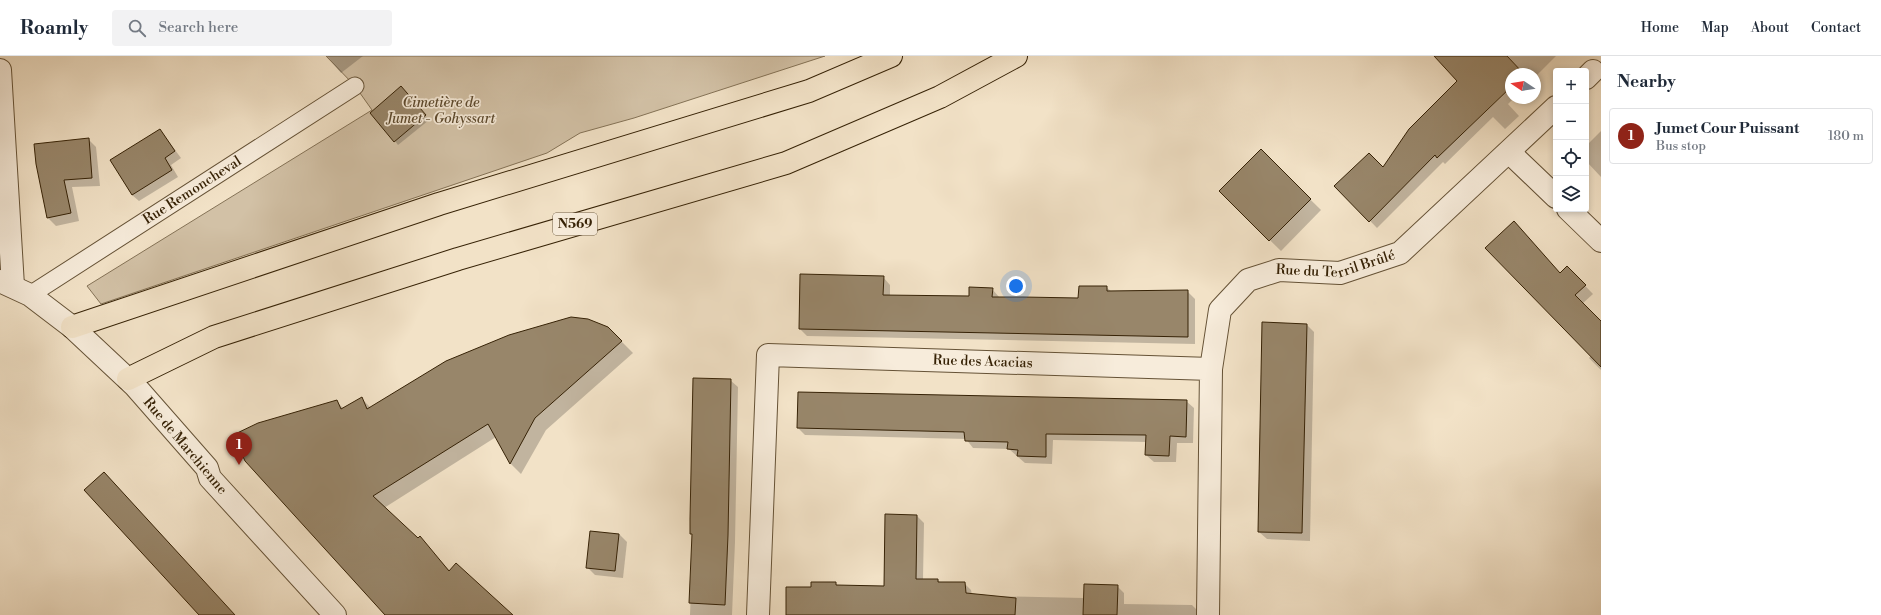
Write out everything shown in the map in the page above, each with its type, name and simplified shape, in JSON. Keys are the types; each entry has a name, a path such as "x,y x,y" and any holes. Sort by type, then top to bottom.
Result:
{"highway":[{"path":"72,327 439,204 809,91 892,56"},
{"name":"N569","path":"128,379 214,337 466,257 786,163 940,97 1016,56"}],"street":[{"path":"0,70 14,287"},
{"name":"Rue du Terril Brûlé","path":"1211,369 1220,310 1248,280 1279,270 1340,273 1400,253 1553,110"},
{"path":"1509,152 1553,194"},
{"path":"1571,212 1601,240"},
{"name":"Rue de Marchienne","path":"14,287 72,327 128,379 207,468 210,478 335,615"},
{"name":"Rue des Acacias","path":"758,615 768,355 1211,369"},
{"path":"1208,615 1211,369"}],"lane":[{"name":"Rue Remoncheval","path":"14,287 355,86"}],"green space":[{"name":"Cimetière de Jumet - Gohyssart","path":"326,56 825,56 634,118 580,133 547,153 101,304 87,286 372,110 355,86"}],"building":[{"path":"1434,56 1507,56 1518,68 1505,68 1505,93 1437,158 1435,155 1369,222 1334,186 1369,153 1383,167 1409,129 1457,81"},
{"path":"401,86 426,115 394,142 370,113"},
{"path":"160,129 175,151 165,158 172,170 132,195 110,160"},
{"path":"89,138 92,178 64,180 71,213 47,218 36,164 34,144"},
{"path":"1261,149 1311,199 1269,241 1219,191"},
{"path":"1514,221 1560,273 1567,266 1586,285 1575,295 1601,321 1601,367 1485,248"},
{"path":"800,274 884,276 883,295 969,296 969,287 993,288 992,297 1078,298 1079,286 1107,286 1107,291 1188,290 1188,337 799,329"},
{"path":"571,317 588,319 608,327 622,341 535,418 510,464 488,424 373,496 418,538 420,536 449,571 456,563 513,615 385,615 245,461 233,435 258,423 337,400 341,409 362,397 367,409 446,361 509,335"},
{"path":"1262,322 1307,324 1302,533 1258,532"},
{"path":"693,378 731,379 725,605 689,603 692,534 690,534 690,519"},
{"path":"798,392 1187,400 1186,437 1170,436 1169,456 1145,455 1146,435 1046,434 1046,457 1017,456 1018,450 1007,449 1008,442 965,441 964,432 797,428"},
{"path":"104,472 235,615 199,615 84,490"},
{"path":"885,514 917,515 916,579 938,579 938,582 965,582 966,593 1016,598 1015,615 786,615 786,587 811,587 811,582 836,582 836,585 884,586"},
{"path":"590,531 619,534 615,571 586,568"},
{"path":"1084,584 1118,585 1117,615 1083,615"}],"place":[{"name":"Jumet Cour Puissant","path":"239,465"}]}
